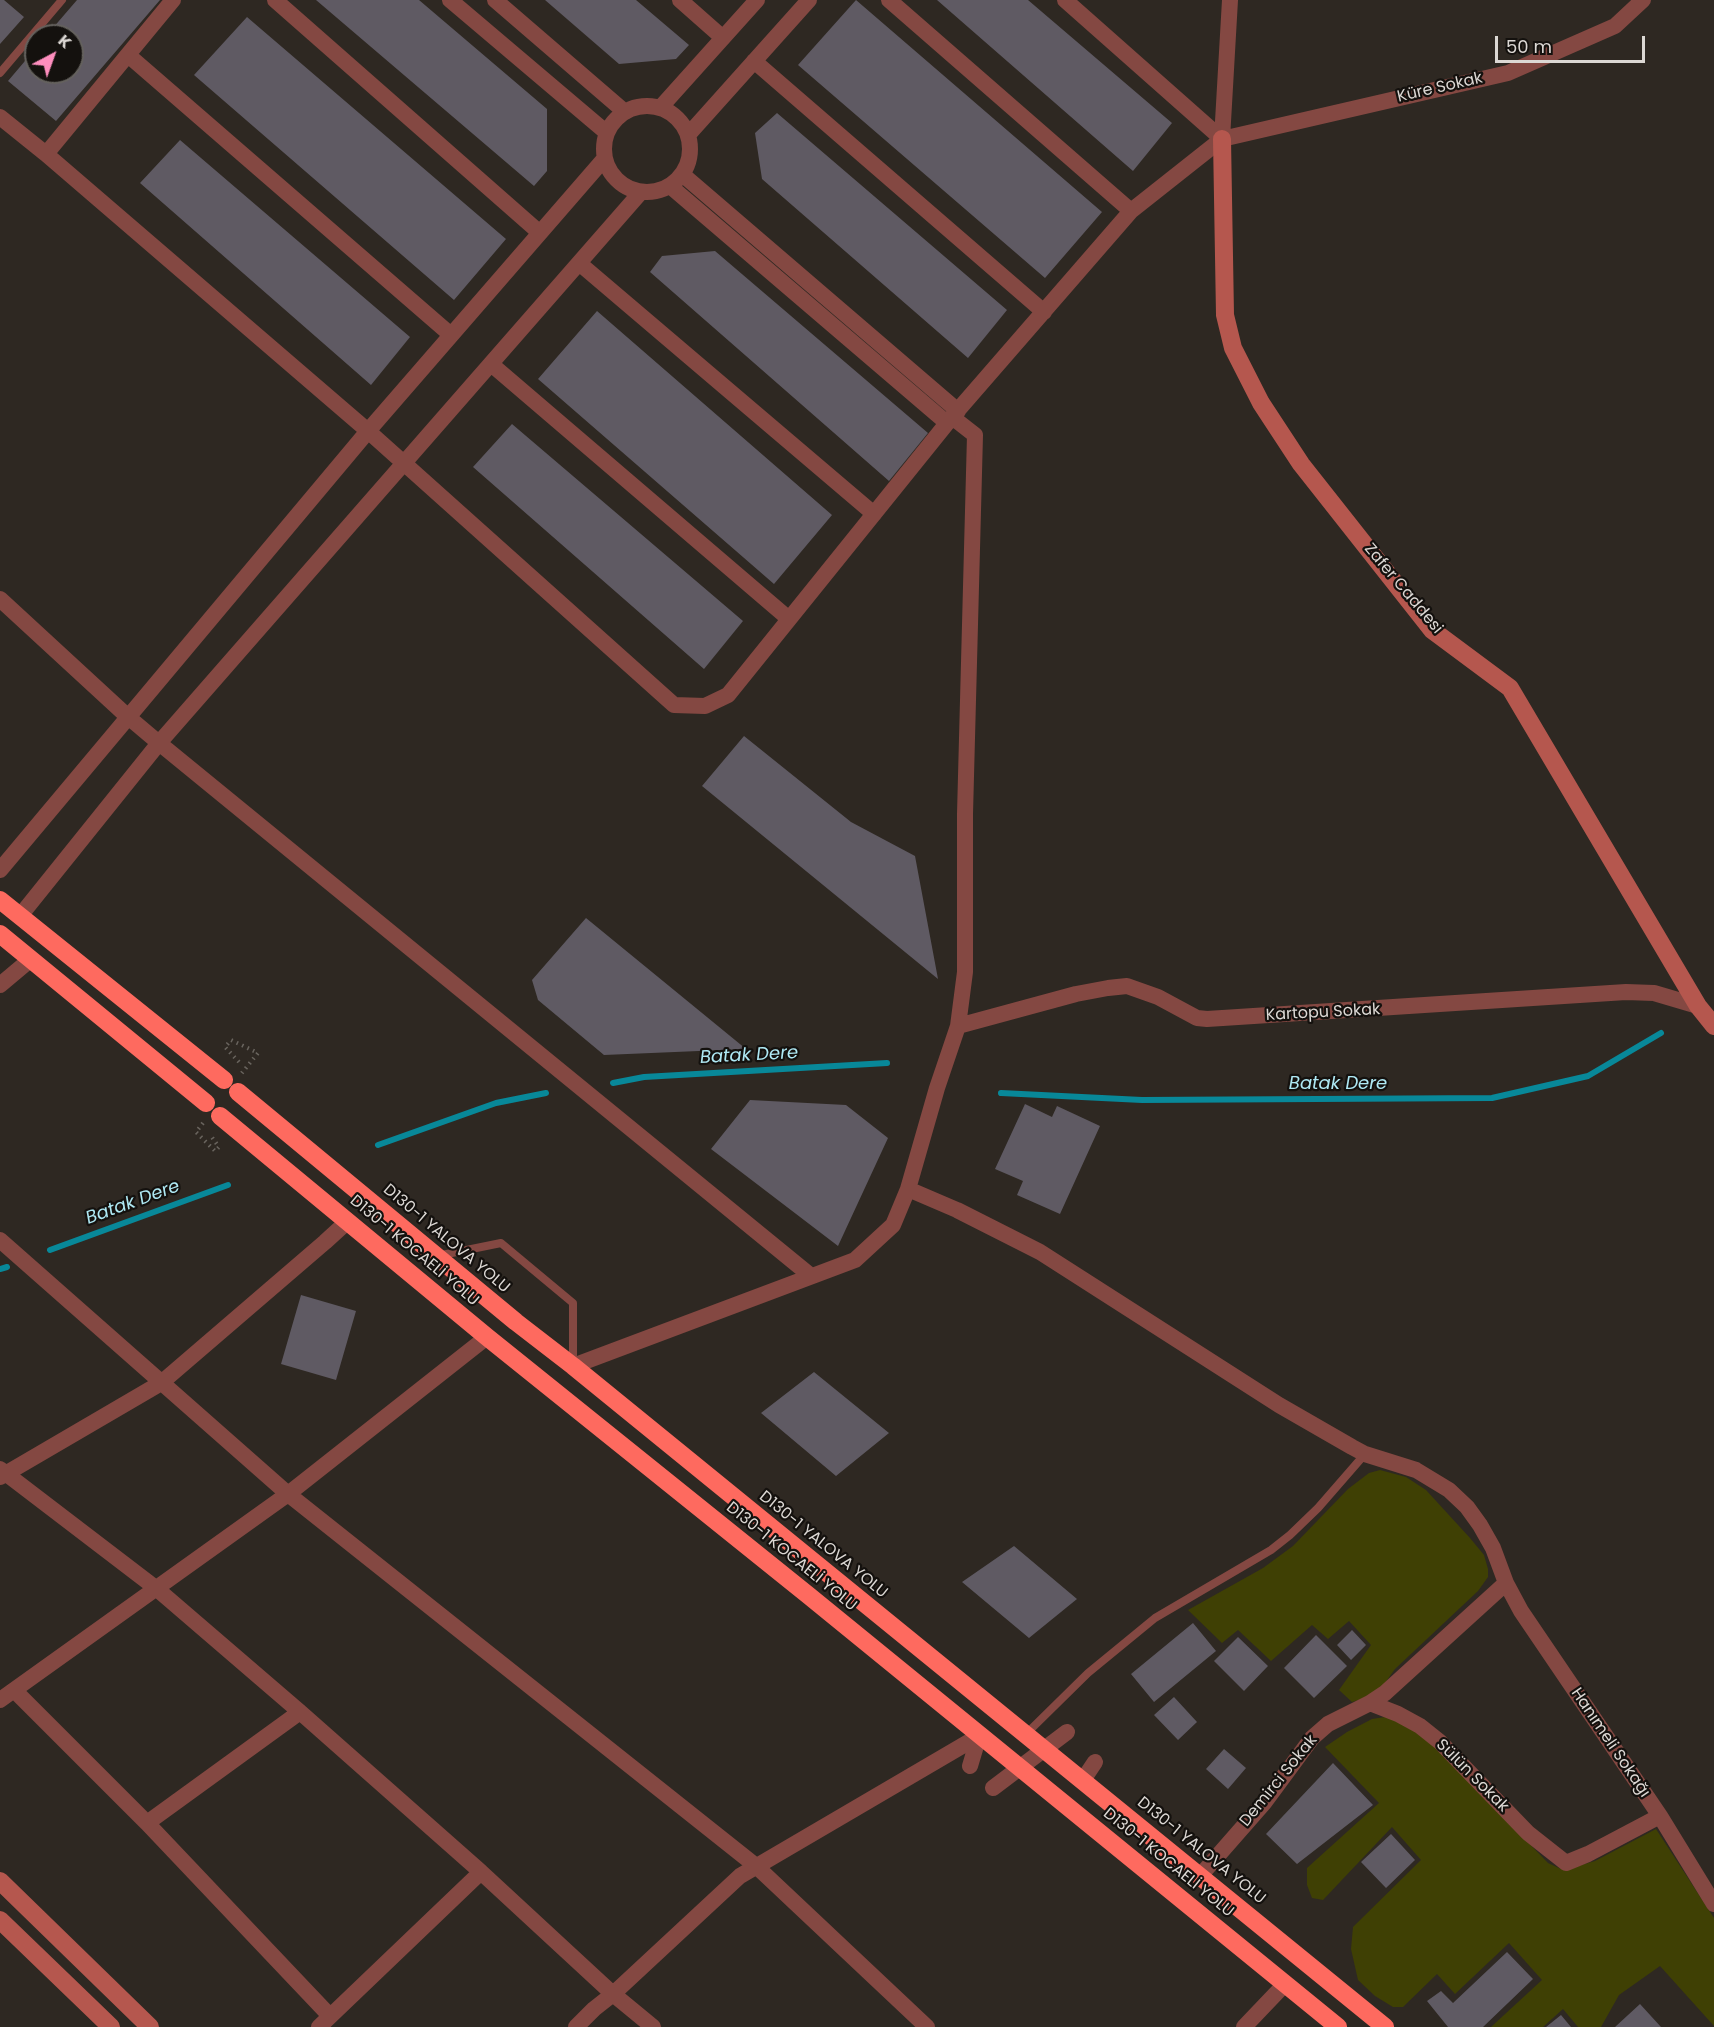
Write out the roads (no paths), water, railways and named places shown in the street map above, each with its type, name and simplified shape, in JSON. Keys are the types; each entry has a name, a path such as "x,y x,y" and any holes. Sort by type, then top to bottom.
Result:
{"highway":[{"name":"D130-1 YALOVA YOLU","path":"0,900 1385,2027"},
{"path":"0,934 206,1103"},
{"name":"D130-1 KOCAELİ YOLU","path":"220,1116 487,1337 1338,2027"}],"street":[{"path":"46,154 173,0"},
{"path":"275,0 540,233"},
{"path":"450,0 607,133"},
{"path":"495,0 625,112"},
{"path":"680,0 723,38"},
{"path":"660,108 757,0"},
{"path":"688,135 808,0"},
{"path":"889,0 1131,211"},
{"path":"1065,0 1222,138"},
{"path":"0,117 368,431 674,705 705,706 728,695 952,417 1131,211 1222,138 1230,0"},
{"name":"Küre Sokak","path":"1222,138 1508,73 1615,26 1643,0"},
{"path":"128,55 451,335"},
{"path":"754,61 1044,312"},
{"path":"648,106 660,108 672,114 688,135 690,148 688,162 676,180 656,192 641,192 625,186 612,174 605,158 604,145 607,133 614,121 625,112 648,106"},
{"name":"Zafer Caddesi","path":"1222,138 1225,315 1233,348 1261,403 1301,464 1432,630 1510,688 1698,1006 1714,1026"},
{"path":"0,870 368,431 605,158"},
{"path":"573,1366 855,1260 893,1225 908,1189 937,1088 958,1026 962,998 975,435 676,180"},
{"path":"20,916 159,743 641,192"},
{"path":"579,263 874,514"},
{"path":"491,364 789,619"},
{"path":"0,599 159,743 811,1276"},
{"path":"0,986 31,959"},
{"name":"Kartopu Sokak","path":"958,1026 1076,994 1127,986 1158,997 1197,1018 1207,1019 1626,992 1654,993 1698,1006"},
{"name":"Hanımeli Sokağı","path":"908,1189 957,1210 1040,1252 1279,1405 1365,1454 1416,1470 1449,1490 1467,1507 1493,1548 1506,1583 1527,1620 1660,1816 1714,1904"},
{"path":"348,1221 161,1383 2,1473 157,1589 481,1872 652,2027"},
{"path":"0,1240 288,1494 756,1866 927,2027"},
{"path":"0,1700 288,1494 487,1337"},
{"name":"Demirci Sokak","path":"1200,1876 1264,1803 1312,1738 1328,1724 1370,1704 1385,1693 1506,1583"},
{"path":"15,1691 147,1823 325,2021 481,1872"},
{"name":"Sülün Sokak","path":"1370,1704 1420,1725 1440,1742 1528,1833 1566,1863 1660,1816"},
{"path":"147,1823 300,1712"},
{"path":"993,1788 1067,1732"},
{"path":"970,1766 979,1736"},
{"path":"576,2027 740,1876 979,1736"},
{"path":"1083,1780 1095,1761"},
{"path":"0,1881 150,2027"},
{"path":"0,1920 111,2027"},
{"path":"1244,2027 1285,1984"}],"lane":[{"path":"0,73 62,0"},
{"path":"437,1256 501,1243 573,1303 573,1366"},
{"path":"1026,1734 1088,1673 1155,1618 1280,1543 1318,1508 1365,1454"}],"waterway":[{"name":"Batak Dere","path":"1001,1093 1142,1100 1492,1098 1588,1076 1661,1033"},
{"name":"Batak Dere","path":"613,1083 644,1077 887,1063"},
{"name":"Batak Dere","path":"378,1145 496,1103 546,1093"},
{"name":"Batak Dere","path":"50,1250 228,1185"},
{"name":"Batak Dere","path":"0,1269 7,1267"}]}
